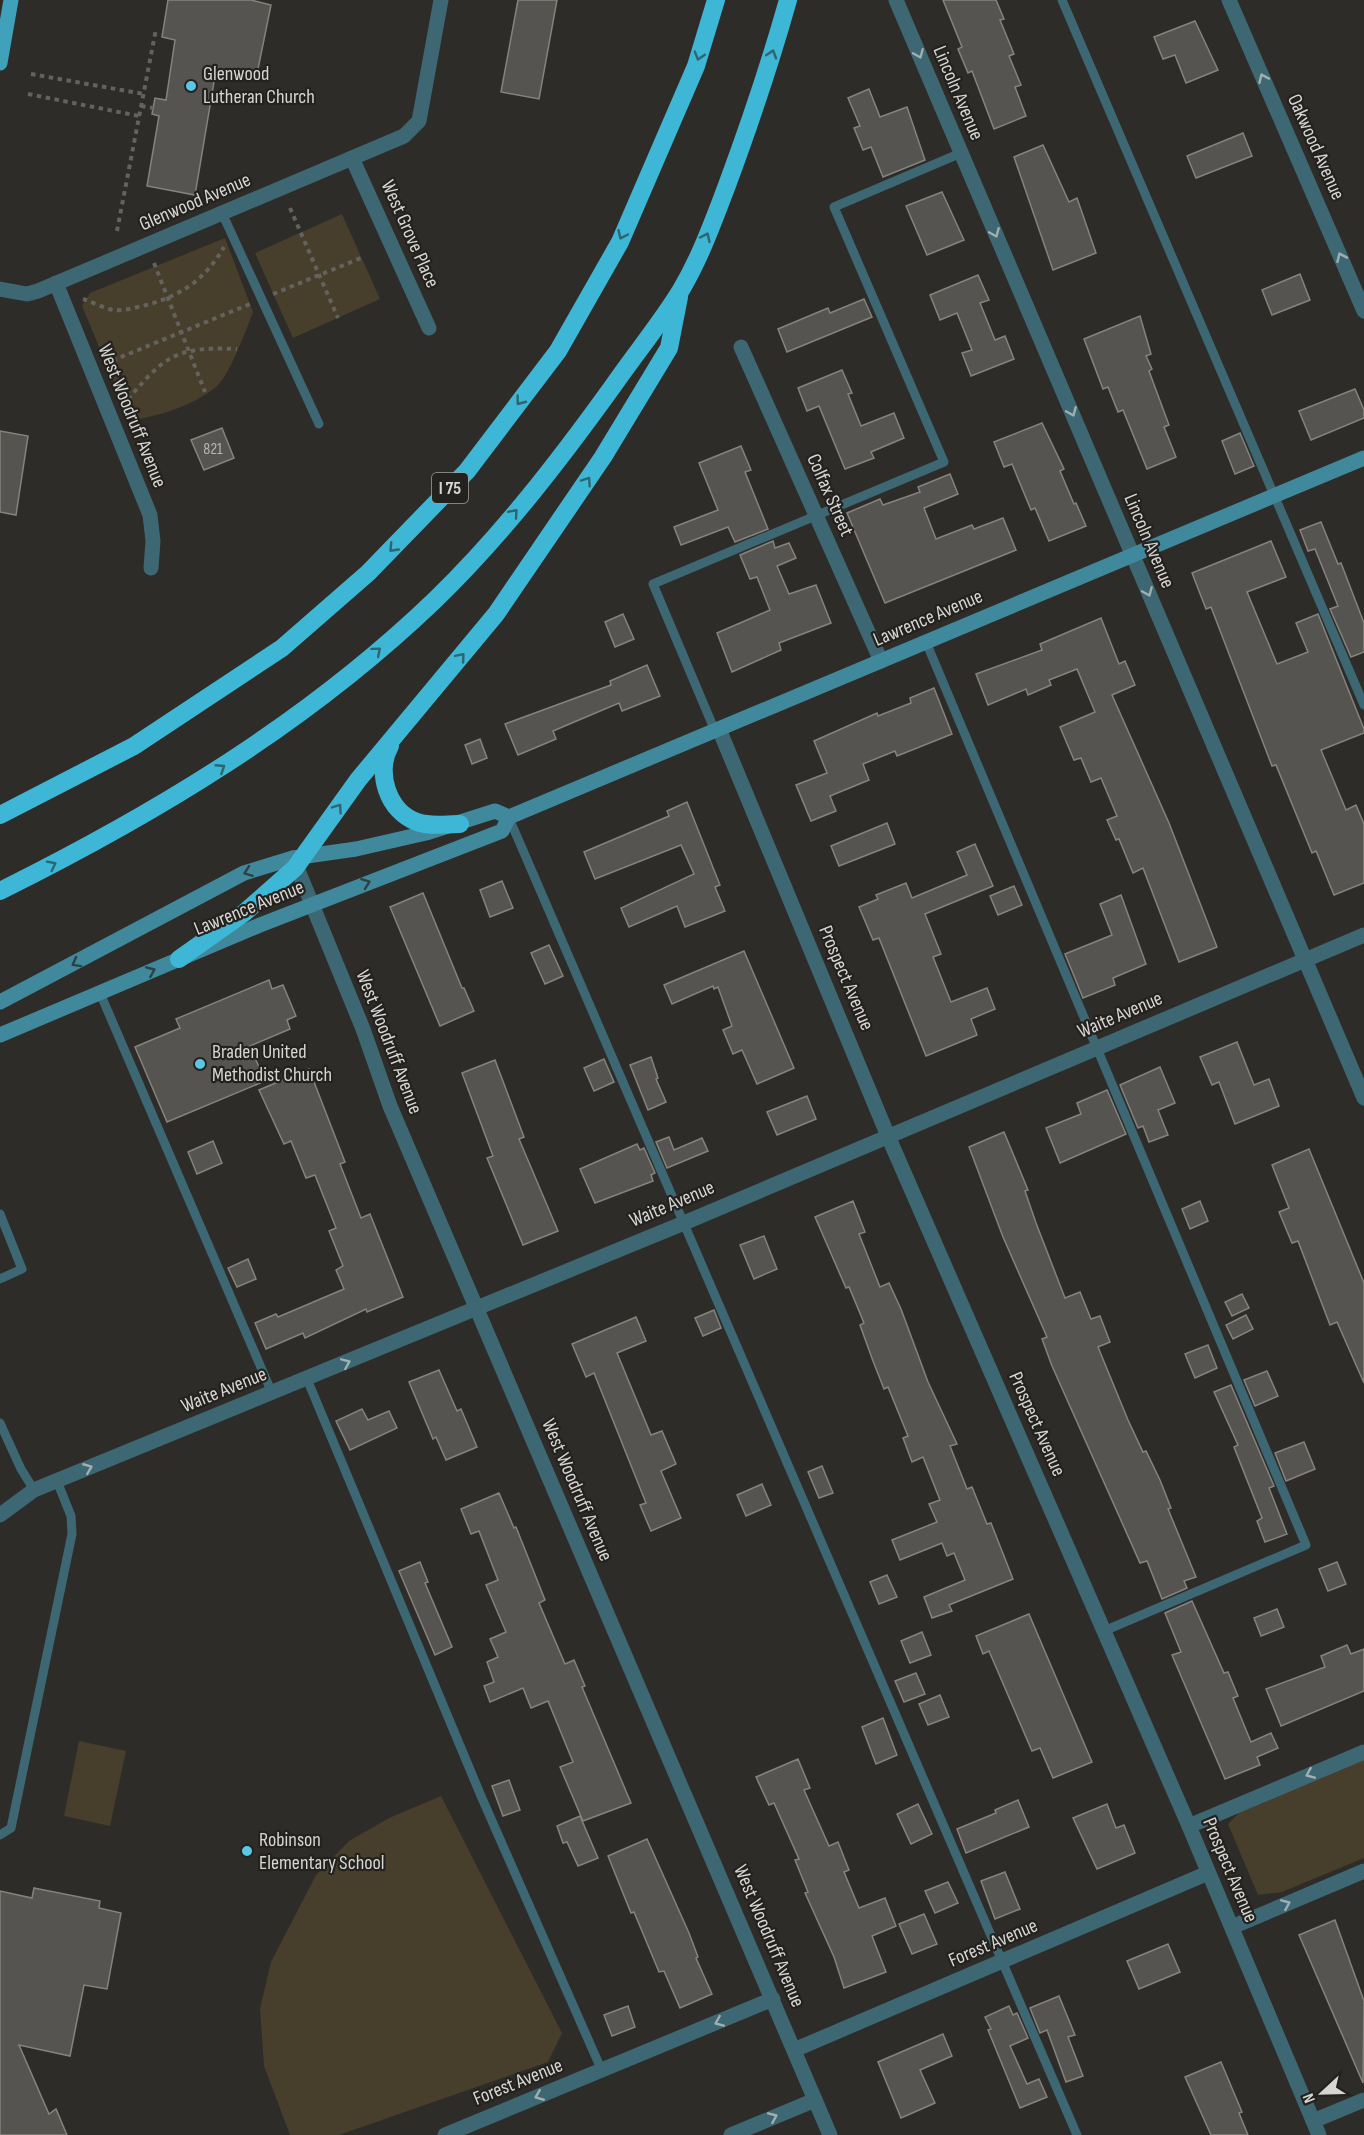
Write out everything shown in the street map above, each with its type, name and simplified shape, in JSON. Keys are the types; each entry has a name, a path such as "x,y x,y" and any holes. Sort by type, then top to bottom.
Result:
{"highway":[{"name":"I 75","path":"0,815 134,746 282,648 368,573 466,471 558,351 620,242 696,66 716,0"},
{"path":"0,891 88,847 175,798 254,747 380,650 436,598 541,482 681,290 709,231 744,140 788,0"},
{"path":"179,959 251,907 298,860 358,780 496,614 603,457 669,348 681,290"},
{"path":"397,733 387,750 383,769 386,788 394,803 405,815 417,822 459,824"}],"main road":[{"path":"0,63 11,0"}],"street":[{"name":"Glenwood Avenue","path":"0,290 27,294 56,283 404,136 419,121 441,0"},
{"name":"Lincoln Avenue","path":"896,0 1364,1098"},
{"name":"Oakwood Avenue","path":"1229,0 1364,311"},
{"name":"West Grove Place","path":"352,158 429,328"},
{"name":"West Woodruff Avenue","path":"56,283 150,515 153,541 151,568"},
{"name":"Colfax Street","path":"741,347 881,661"},
{"name":"Lawrence Avenue","path":"0,1035 179,959 502,831 508,818 1364,458"},
{"name":"Prospect Avenue","path":"717,730 888,1136 1189,1826 1316,2128"},
{"name":"Lawrence Avenue","path":"0,1002 225,881 298,860 356,849 459,824 495,811 508,818"},
{"name":"West Woodruff Avenue","path":"298,860 312,905 363,1029 390,1106 830,2135"},
{"name":"Waite Avenue","path":"0,1515 34,1490 684,1223 1364,935"},
{"path":"1189,1826 1364,1752"},
{"path":"1232,1927 1364,1871"},
{"name":"Forest Avenue","path":"795,2050 1209,1873"},
{"name":"Forest Avenue","path":"445,2135 773,1999"},
{"path":"731,2135 815,2100"},
{"path":"1316,2128 1364,2100"}],"lane":[{"path":"1062,0 1364,705"},
{"path":"717,730 653,584 944,462 834,207 961,153"},
{"path":"222,213 319,424"},
{"path":"926,642 1306,1545 1104,1631"},
{"path":"508,818 1077,2135"},
{"path":"100,993 272,1393"},
{"path":"0,1214 22,1269 0,1279"},
{"path":"308,1379 481,1796 602,2071"},
{"path":"0,1424 21,1469 34,1490"},
{"path":"0,1835 11,1828 72,1534 71,1516 57,1481"}],"path":[{"path":"117,231 156,29"},
{"path":"31,74 144,94"},
{"path":"28,94 139,116"},
{"path":"141,106 153,108"},
{"path":"290,208 338,318"},
{"path":"82,299 114,310 140,307 168,299 196,283 212,267 224,247 234,239"},
{"path":"91,370 361,258"},
{"path":"154,263 205,392"},
{"path":"121,407 148,377 174,355 188,350 237,349"}],"shaded area":[{"path":"342,214 380,299 293,338 255,253"},
{"path":"225,238 253,312 227,373 216,387 186,405 130,421 82,306 90,293"},
{"path":"79,1741 126,1751 110,1826 64,1816"},
{"path":"1364,1759 1364,1858 1282,1892 1258,1895 1228,1824 1242,1810"},
{"path":"441,1796 562,2033 548,2062 339,2135 290,2135 264,2066 260,2009 271,1962 316,1875 349,1841 389,1818"}],"building":[{"name":"Glenwood Lutheran Church","path":"168,0 251,0 271,5 257,74 216,70 195,195 147,186 159,116 152,114 155,98 166,100 175,40 162,37"},
{"path":"518,0 557,0 539,99 501,92"},
{"path":"943,0 996,0 1004,19 1000,20 1014,54 1009,56 1021,85 1015,87 1026,116 994,129 972,71 968,73 958,49 962,47"},
{"path":"1195,21 1218,70 1186,83 1175,55 1163,59 1154,37"},
{"path":"869,89 880,117 907,107 925,160 883,177 871,147 863,150 854,128 860,126 848,98"},
{"path":"1243,133 1252,156 1196,178 1187,156"},
{"path":"1043,145 1069,202 1077,198 1096,253 1053,270 1014,157"},
{"path":"942,192 964,240 927,255 906,206"},
{"path":"1300,274 1310,300 1272,315 1262,290"},
{"path":"978,275 989,300 980,303 995,340 1005,336 1014,359 971,376 962,353 972,350 957,313 940,320 930,295"},
{"path":"864,299 872,317 787,352 778,329 828,308 830,313"},
{"path":"1140,316 1151,354 1146,356 1152,369 1149,371 1169,425 1164,427 1176,457 1147,469 1123,410 1118,412 1108,387 1103,389 1084,339"},
{"path":"842,370 852,393 848,394 861,426 894,413 904,438 871,452 874,458 845,469 819,406 807,411 798,388"},
{"path":"1355,389 1364,410 1364,418 1311,440 1299,411"},
{"path":"1042,423 1064,469 1060,471 1074,504 1076,503 1086,526 1049,541 1035,508 1031,510 1012,464 1004,467 994,442"},
{"path":"222,428 234,458 204,470 191,440"},
{"path":"0,431 28,436 16,515 0,512"},
{"path":"1240,433 1254,466 1235,474 1222,441"},
{"path":"741,446 751,470 745,472 768,529 735,542 728,527 681,545 674,527 718,510 699,463"},
{"path":"950,474 958,494 924,508 936,539 972,525 974,529 1003,518 1016,550 885,603 847,513 880,499 883,505 920,492 918,487"},
{"path":"1321,522 1338,564 1341,563 1364,623 1364,652 1351,657 1330,609 1338,606 1315,549 1308,551 1300,530"},
{"path":"773,541 775,548 789,543 796,558 777,566 789,594 816,585 831,623 779,643 781,650 732,672 717,633 770,610 757,577 750,579 740,555"},
{"path":"1271,541 1286,577 1247,592 1277,664 1308,652 1296,623 1318,614 1364,729 1364,733 1321,750 1346,810 1356,805 1364,824 1364,883 1334,895 1316,851 1312,853 1276,765 1272,766 1211,607 1206,609 1192,573"},
{"path":"623,614 634,639 615,647 605,622"},
{"path":"1101,618 1119,664 1125,661 1135,685 1112,695 1169,823 1217,947 1179,962 1143,868 1133,873 1119,839 1116,840 1107,820 1117,816 1101,778 1091,782 1081,758 1074,760 1060,727 1095,712 1077,669 1049,680 1051,685 1028,695 1026,689 988,705 976,674 1042,650 1040,644"},
{"path":"647,665 660,696 622,711 619,703 553,731 556,739 518,755 505,724 611,685 610,681"},
{"path":"934,688 952,734 897,756 895,751 863,764 869,780 830,796 836,811 811,821 796,785 827,773 814,741 877,713 878,716 911,703 910,698"},
{"path":"480,739 487,758 472,764 465,745"},
{"path":"687,802 720,885 715,887 725,911 685,927 677,906 629,927 621,908 694,874 681,845 595,879 584,852 669,816 667,811"},
{"path":"887,823 895,844 839,866 831,846"},
{"path":"975,844 993,886 925,914 941,954 933,957 951,1002 987,988 995,1009 971,1019 977,1035 926,1056 879,938 873,940 859,907 878,899 876,895 906,883 912,898 967,875 957,852"},
{"path":"502,881 513,908 490,917 480,890"},
{"path":"1014,886 1022,905 998,915 990,896"},
{"path":"423,893 462,988 474,1011 440,1026 390,907"},
{"path":"1121,895 1146,964 1113,978 1115,985 1083,998 1065,954 1112,935 1100,904"},
{"path":"549,945 563,976 545,984 531,953"},
{"path":"744,951 794,1068 757,1084 742,1050 733,1054 723,1030 732,1026 718,987 714,989 713,986 672,1004 664,985"},
{"name":"Braden United Methodist Church","path":"269,980 272,989 283,985 296,1016 287,1020 290,1029 250,1046 265,1081 167,1122 135,1047 180,1028 176,1019"},
{"path":"1237,1042 1254,1085 1269,1079 1279,1106 1235,1124 1219,1082 1212,1085 1200,1057"},
{"path":"651,1057 658,1078 656,1079 666,1102 648,1110 630,1065"},
{"path":"604,1059 614,1082 594,1091 584,1068"},
{"path":"495,1060 524,1137 519,1139 558,1231 523,1245 487,1158 493,1156 462,1073"},
{"path":"1160,1067 1175,1103 1158,1110 1168,1135 1149,1142 1143,1126 1138,1128 1120,1085"},
{"path":"309,1069 345,1162 340,1164 361,1218 370,1214 403,1297 367,1312 366,1309 305,1338 303,1333 266,1349 255,1323 276,1314 278,1317 344,1289 336,1270 343,1266 329,1231 336,1228 315,1175 306,1178 291,1141 284,1144 259,1090"},
{"path":"1107,1090 1126,1134 1060,1163 1046,1128 1081,1114 1077,1103"},
{"path":"807,1096 816,1119 777,1135 767,1112"},
{"path":"1004,1132 1028,1190 1025,1191 1065,1298 1080,1292 1091,1319 1100,1316 1110,1342 1098,1347 1128,1420 1143,1452 1146,1451 1160,1480 1171,1508 1168,1509 1196,1577 1184,1581 1187,1588 1162,1599 1147,1561 1140,1563 1052,1366 1042,1339 1047,1337 1003,1237 969,1147"},
{"path":"669,1137 674,1150 702,1138 708,1151 667,1168 656,1142"},
{"path":"213,1141 222,1163 197,1174 188,1152"},
{"path":"637,1144 640,1150 644,1148 655,1173 651,1175 653,1181 595,1203 580,1169"},
{"path":"1309,1149 1364,1283 1364,1383 1337,1322 1330,1325 1298,1241 1292,1243 1279,1212 1289,1208 1272,1165"},
{"path":"853,1201 865,1232 859,1234 880,1287 889,1283 901,1309 928,1382 957,1444 950,1446 967,1489 972,1487 987,1524 991,1523 1013,1579 949,1605 952,1611 932,1618 924,1597 965,1580 954,1553 947,1556 942,1543 900,1560 892,1540 937,1522 929,1504 940,1500 923,1457 912,1462 903,1438 908,1436 888,1387 884,1389 873,1361 860,1325 864,1323 815,1217"},
{"path":"1200,1201 1208,1221 1190,1229 1182,1209"},
{"path":"764,1236 777,1269 754,1279 740,1245"},
{"path":"248,1259 256,1279 237,1287 228,1268"},
{"path":"1242,1294 1249,1308 1232,1316 1225,1302"},
{"path":"714,1310 721,1328 703,1336 695,1318"},
{"path":"1246,1315 1253,1329 1233,1339 1226,1325"},
{"path":"636,1317 646,1341 617,1353 651,1435 662,1431 676,1464 661,1471 681,1518 651,1531 640,1505 646,1503 594,1373 586,1377 572,1344"},
{"path":"1208,1345 1217,1368 1195,1378 1185,1354"},
{"path":"439,1370 457,1411 461,1409 477,1447 446,1460 436,1437 433,1439 409,1382"},
{"path":"1267,1371 1278,1396 1255,1406 1244,1380"},
{"path":"1231,1385 1274,1486 1269,1488 1287,1534 1265,1542 1257,1521 1262,1518 1234,1447 1238,1445 1214,1392"},
{"path":"362,1409 368,1420 389,1411 397,1428 350,1450 336,1421"},
{"path":"1304,1442 1315,1469 1286,1481 1275,1453"},
{"path":"822,1466 833,1493 819,1498 808,1472"},
{"path":"762,1484 771,1505 746,1516 737,1495"},
{"path":"499,1493 514,1528 516,1527 545,1600 539,1603 565,1664 574,1660 585,1686 582,1687 631,1803 583,1821 560,1767 573,1762 548,1701 531,1708 523,1688 490,1702 484,1686 494,1682 487,1662 498,1657 490,1639 506,1632 486,1585 498,1580 479,1531 471,1534 461,1509"},
{"path":"420,1562 428,1582 425,1583 452,1647 435,1655 399,1571"},
{"path":"1337,1562 1346,1584 1328,1591 1319,1569"},
{"path":"887,1575 897,1597 879,1604 870,1582"},
{"path":"1192,1601 1224,1673 1228,1672 1238,1696 1233,1698 1251,1742 1271,1733 1278,1748 1257,1757 1260,1765 1225,1779 1172,1655 1181,1652 1165,1613"},
{"path":"1277,1609 1284,1627 1261,1636 1254,1618"},
{"path":"1029,1614 1092,1762 1053,1778 1040,1748 1032,1751 989,1651 983,1654 976,1636"},
{"path":"922,1632 931,1655 910,1663 901,1641"},
{"path":"1347,1645 1351,1654 1364,1649 1364,1691 1281,1726 1266,1689 1325,1667 1321,1656"},
{"path":"916,1673 925,1694 904,1702 895,1681"},
{"path":"940,1695 949,1717 928,1725 919,1704"},
{"path":"883,1718 897,1755 876,1764 862,1727"},
{"path":"798,1759 810,1788 804,1790 829,1846 838,1842 849,1870 844,1872 859,1908 885,1898 896,1926 872,1936 886,1972 844,1988 834,1957 805,1893 808,1892 795,1860 799,1859 774,1803 769,1805 756,1777"},
{"path":"509,1780 520,1810 503,1816 492,1786"},
{"path":"1018,1800 1029,1827 966,1853 957,1829 996,1813 995,1810"},
{"path":"918,1804 932,1834 911,1844 897,1814"},
{"path":"1107,1804 1116,1828 1124,1825 1135,1853 1097,1869 1073,1818"},
{"path":"580,1816 598,1858 578,1866 567,1842 563,1843 557,1826"},
{"path":"647,1839 689,1933 698,1957 696,1958 712,1994 680,2008 664,1971 659,1972 634,1912 631,1913 608,1856"},
{"path":"1005,1872 1020,1909 995,1919 981,1881"},
{"path":"948,1882 958,1903 935,1913 925,1891"},
{"path":"34,1888 100,1901 99,1908 121,1913 107,1989 84,1985 70,2056 19,2045 49,2114 56,2109 67,2135 0,2135 0,1891 32,1898"},
{"path":"924,1914 937,1944 912,1954 899,1924"},
{"path":"1335,1920 1364,2001 1363,2083 1299,1935"},
{"path":"1168,1944 1180,1972 1139,1989 1127,1961"},
{"path":"1059,1996 1075,2035 1068,2037 1083,2076 1066,2082 1047,2030 1040,2033 1030,2008"},
{"path":"628,2006 635,2027 612,2036 604,2015"},
{"path":"1009,2006 1013,2015 1017,2013 1028,2038 1010,2046 1027,2084 1039,2079 1047,2097 1020,2108 988,2030 991,2029 985,2017"},
{"path":"943,2034 952,2056 920,2070 935,2103 901,2118 878,2062"},
{"path":"1221,2062 1242,2112 1239,2113 1248,2135 1211,2135 1185,2077"}],"place":[{"name":"Glenwood Lutheran Church","path":"191,86"},
{"name":"Braden United Methodist Church","path":"200,1064"},
{"name":"Robinson Elementary School","path":"247,1851"}]}
